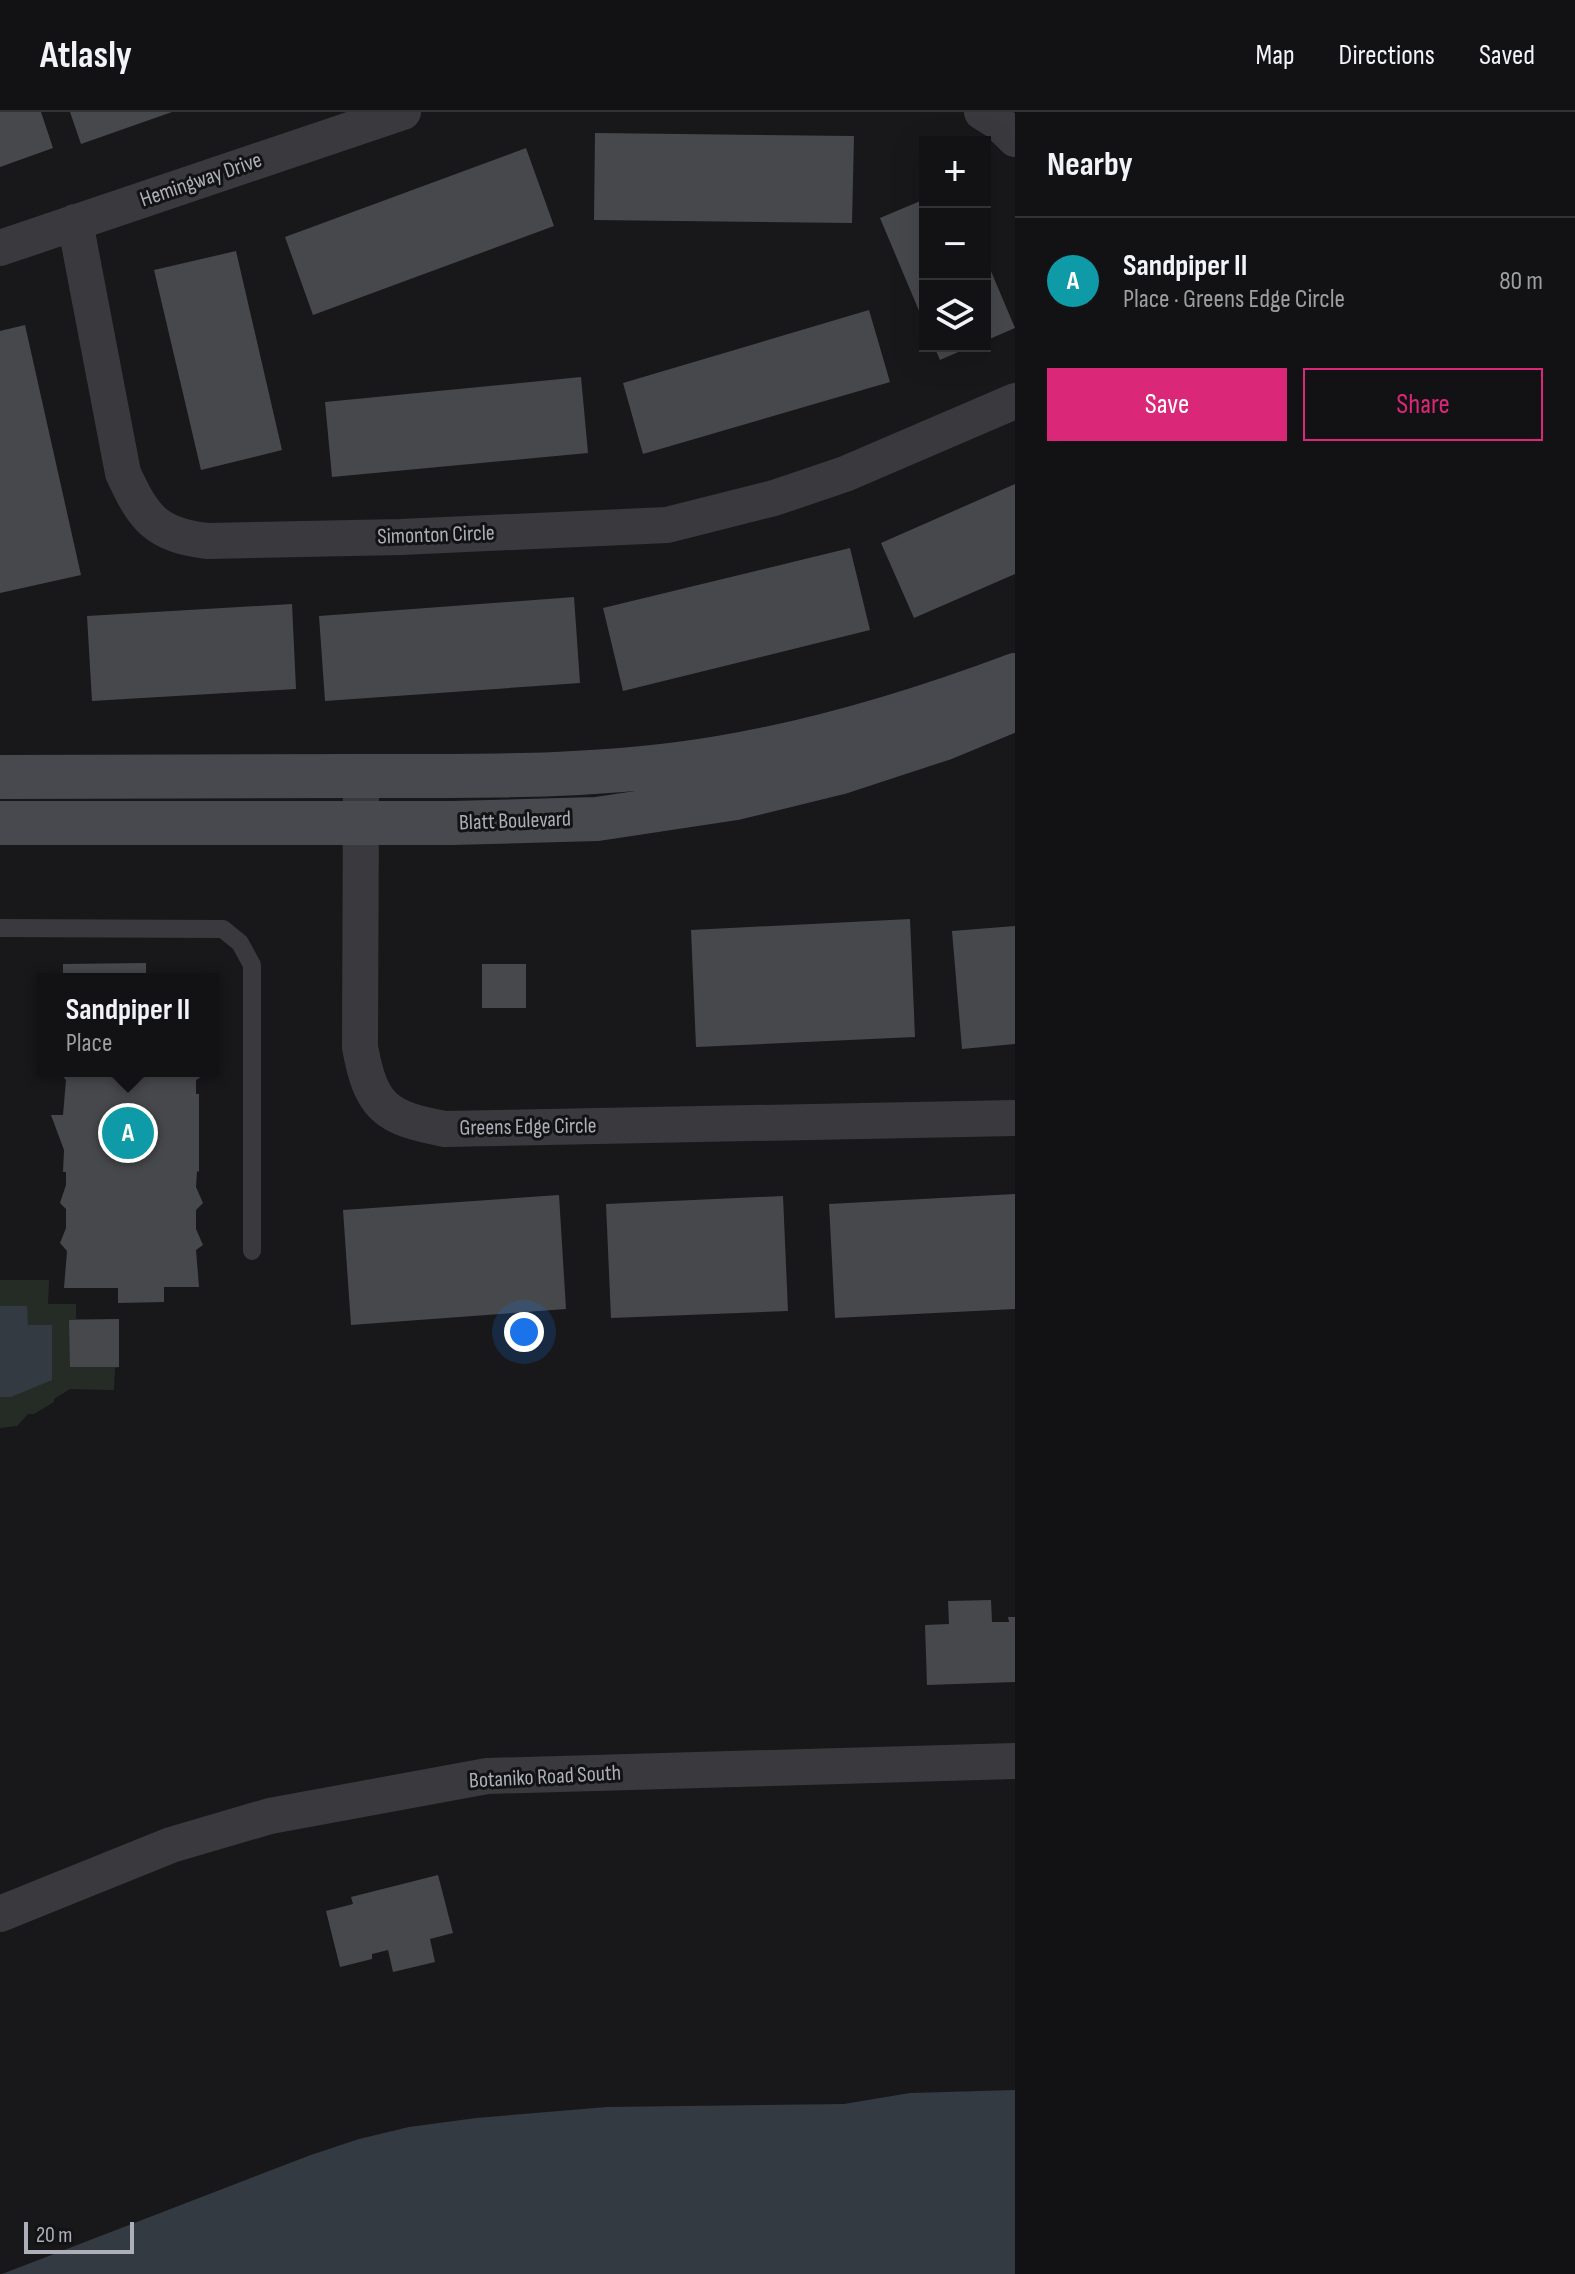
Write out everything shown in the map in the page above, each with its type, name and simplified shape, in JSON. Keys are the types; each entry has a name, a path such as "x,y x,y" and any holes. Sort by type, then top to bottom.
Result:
{"street":[{"name":"Hemingway Drive","path":"0,248 403,112"},
{"path":"982,112 1015,139"},
{"name":"Simonton Circle","path":"75,222 123,473 137,502 160,528 180,538 208,541 386,538 667,525 774,498 845,474 1015,401"},
{"name":"Blatt Boulevard","path":"0,777 594,773 718,758 840,733 1015,675"},
{"name":"Blatt Boulevard","path":"0,823 597,819 736,798 838,773 945,738 1015,709"},
{"name":"Greens Edge Circle","path":"361,776 362,1058 366,1080 381,1106 410,1123 445,1129 1015,1118"},
{"name":"Botaniko Road South","path":"0,1914 171,1845 270,1816 487,1776 1015,1761"}],"lane":[{"path":"0,928 223,929 240,943 252,965 252,1251"}],"shaded area":[{"path":"0,1280 49,1280 48,1304 76,1304 76,1319 119,1319 119,1367 115,1368 114,1390 70,1389 34,1414 28,1414 17,1426 0,1428"},
{"path":"0,1306 27,1306 28,1325 52,1325 52,1380 11,1397 0,1397"},
{"path":"1015,2090 1015,2274 2,2274 308,2156 409,2127 607,2107 844,2104 910,2093"}],"building":[{"path":"0,112 41,112 53,148 0,167"},
{"path":"70,112 172,112 81,144"},
{"path":"595,133 854,136 852,223 594,220"},
{"path":"526,148 554,226 313,315 285,237"},
{"path":"919,202 919,311 880,218"},
{"path":"236,251 282,450 201,470 154,270"},
{"path":"991,271 1015,328 991,338"},
{"path":"869,310 890,382 643,454 623,383"},
{"path":"25,325 81,575 0,593 0,331"},
{"path":"937,352 958,352 940,360"},
{"path":"581,377 588,453 332,477 325,402"},
{"path":"1015,484 1015,574 914,618 881,543"},
{"path":"850,548 870,630 623,691 603,608"},
{"path":"574,597 580,683 325,701 319,616"},
{"path":"292,604 296,689 92,701 87,616"},
{"path":"910,919 915,1037 696,1047 691,930"},
{"path":"1015,926 1015,1044 962,1049 952,931"},
{"path":"146,963 146,973 63,973 63,964"},
{"path":"482,964 526,964 526,1008 482,1008"},
{"path":"63,1077 201,1077 196,1080 196,1094 199,1094 199,1172 196,1187 203,1203 196,1210 196,1229 203,1245 196,1250 199,1287 164,1287 164,1302 118,1303 118,1288 64,1288 67,1251 60,1243 66,1228 66,1209 60,1203 66,1185 66,1172 63,1172 64,1150 51,1115 63,1115 66,1080"},
{"path":"1015,1194 1015,1309 835,1318 829,1204"},
{"path":"559,1195 566,1309 351,1325 343,1210"},
{"path":"783,1196 788,1311 611,1318 606,1204"},
{"path":"119,1319 119,1367 70,1367 69,1320"},
{"path":"991,1600 992,1622 1009,1622 1008,1617 1015,1617 1015,1682 927,1685 925,1625 949,1624 948,1601"},
{"path":"438,1875 453,1933 430,1939 435,1962 393,1972 388,1950 372,1954 372,1959 340,1967 326,1911 353,1904 351,1897"}],"place":[{"name":"Sandpiper II","path":"128,1133"}]}
